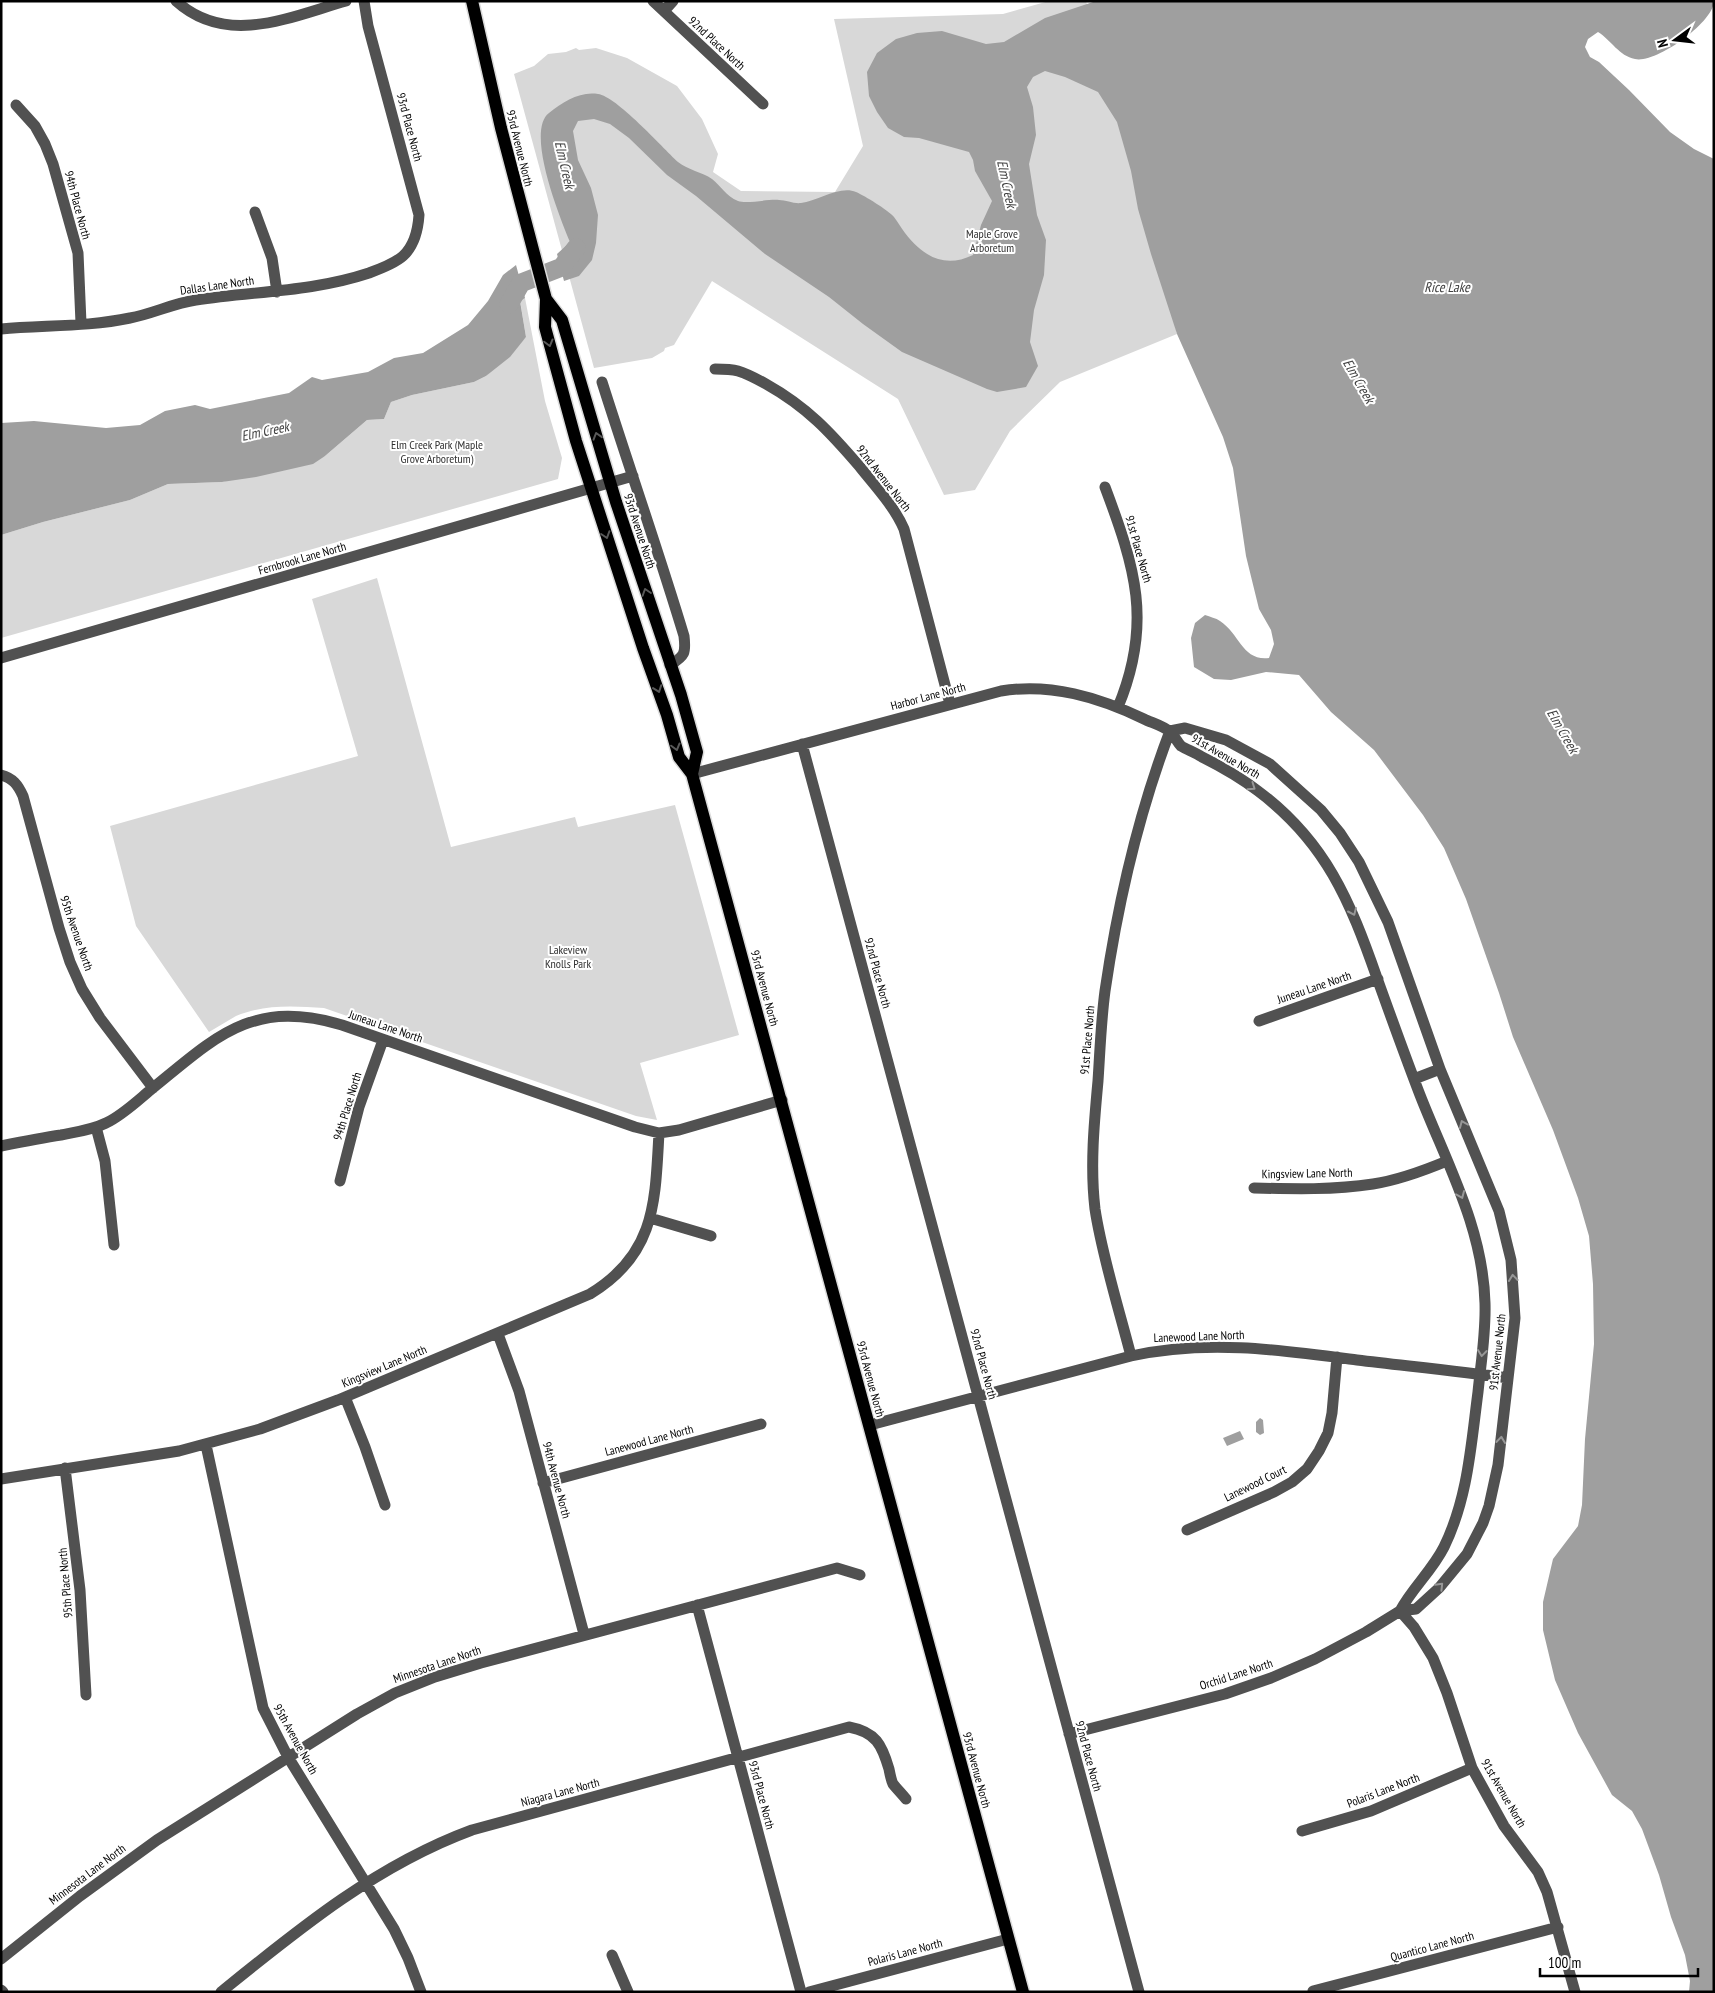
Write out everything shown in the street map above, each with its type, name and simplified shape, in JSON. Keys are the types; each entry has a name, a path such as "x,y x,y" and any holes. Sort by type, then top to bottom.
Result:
{"main road":[{"name":"93rd Avenue North","path":"472,1 501,128 546,299 545,327 562,395 679,757 692,774 1023,1992"},
{"name":"93rd Avenue North","path":"546,299 562,320 611,483 697,752 692,774"}],"street":[{"path":"176,1 204,20 226,26 248,26 309,6 346,1"},
{"name":"93rd Place North","path":"364,1 368,26 419,215 415,239 402,257"},
{"name":"92nd Place North","path":"653,1 763,104"},
{"path":"664,11 673,1"},
{"name":"94th Place North","path":"16,105 35,126 53,164 78,253 81,323"},
{"path":"255,212 272,258 277,292"},
{"name":"Dallas Lane North","path":"1,329 103,322 130,318 195,300 312,287 380,269 402,257"},
{"name":"92nd Avenue North","path":"715,369 736,371 748,375 786,395 802,407 814,417 851,457 895,512 904,530 950,704"},
{"path":"602,382 684,636 685,647 683,656 670,665"},
{"name":"Fernbrook Lane North","path":"1,658 633,476"},
{"name":"91st Place North","path":"1105,487 1129,556 1135,580 1138,606 1135,657 1118,707"},
{"name":"Harbor Lane North","path":"692,774 950,704 1001,692 1028,688 1074,693 1118,707 1170,731"},
{"name":"91st Avenue North","path":"1185,728 1226,740 1270,764 1308,797 1330,821 1359,862 1382,907 1440,1070 1505,1229 1511,1260 1515,1318 1494,1486 1483,1523 1466,1554 1440,1588 1416,1609 1400,1611 1406,1599 1427,1574 1442,1550 1455,1523 1464,1493 1480,1375 1486,1306 1484,1274 1473,1225 1414,1079 1350,904 1334,875 1308,839 1284,813 1258,791 1233,774 1179,745 1170,731 1185,728"},
{"name":"91st Place North","path":"1131,1356 1096,1210 1092,1179 1093,1140 1105,992 1111,954 1129,861 1142,809 1170,731"},
{"name":"92nd Place North","path":"802,744 1139,1992"},
{"name":"95th Avenue North","path":"3,775 13,780 19,786 23,796 59,928 70,962 82,988 100,1018 153,1088"},
{"name":"Juneau Lane North","path":"1259,1021 1378,979"},
{"name":"Juneau Lane North","path":"1,1146 96,1127 118,1116 220,1035 250,1022 271,1017 296,1016 320,1019 658,1133 679,1130 782,1100"},
{"name":"94th Place North","path":"340,1181 359,1107 383,1040"},
{"path":"1414,1079 1440,1070"},
{"path":"96,1127 106,1161 114,1245"},
{"name":"Kingsview Lane North","path":"1,1479 150,1456 206,1445 285,1421 578,1300 602,1287 618,1273 633,1256 645,1234 656,1187 658,1133"},
{"name":"Kingsview Lane North","path":"1254,1188 1305,1190 1375,1184 1409,1176 1447,1162"},
{"path":"650,1218 711,1236"},
{"name":"94th Avenue North","path":"498,1334 519,1391 584,1634"},
{"name":"Lanewood Lane North","path":"870,1425 1131,1356 1171,1349 1231,1346 1508,1378"},
{"name":"Lanewood Court","path":"1187,1530 1274,1492 1292,1482 1307,1469 1319,1451 1328,1432 1332,1413 1337,1357"},
{"path":"345,1397 385,1505"},
{"name":"Lanewood Lane North","path":"543,1483 761,1424"},
{"name":"95th Avenue North","path":"206,1445 263,1708 288,1757 394,1929 421,1992"},
{"name":"95th Place North","path":"65,1468 80,1590 86,1695"},
{"name":"Minnesota Lane North","path":"1,1959 80,1896 157,1840 357,1714 395,1693 435,1677 584,1634 837,1568 860,1576"},
{"name":"93rd Place North","path":"697,1605 801,1992"},
{"name":"91st Avenue North","path":"1400,1611 1414,1627 1433,1658 1472,1768 1504,1826 1538,1872 1547,1892 1558,1927 1575,1992"},
{"name":"Orchid Lane North","path":"1069,1734 1225,1694 1271,1678 1316,1659 1400,1611"},
{"name":"Niagara Lane North","path":"222,1992 321,1912 425,1849 472,1830 849,1727 860,1729 870,1734 878,1743 884,1753 892,1783 906,1799"},
{"name":"Polaris Lane North","path":"1302,1831 1371,1811 1472,1768"},
{"name":"Quantico Lane North","path":"1313,1991 1558,1927"},
{"name":"Polaris Lane North","path":"810,1992 1008,1939"},
{"path":"612,1955 628,1992"}],"green space":[{"name":"Maple Grove Arboretum","path":"1049,1 1086,1 1144,199 1177,334 1060,382 1010,431 975,490 944,495 898,399 712,281 674,345 665,348 664,351 652,358 594,368 514,74 534,66 548,54 566,52 576,48 579,50 596,48 627,58 677,86 702,119 718,154 713,172 741,191 835,192 863,146 834,19 1003,14"},
{"name":"Elm Creek Park (Maple Grove Arboretum)","path":"525,298 545,401 562,458 558,479 1,638 1,535 43,522 130,500 168,484 222,482 325,456 367,420 384,419 391,402 412,395 474,382 486,376 526,337 520,300"},
{"name":"Lakeview Knolls Park","path":"377,578 451,847 575,817 578,827 675,805 739,1035 640,1063 657,1120 636,1116 324,1008 290,1006 257,1009 236,1016 209,1032 136,926 110,826 358,756 312,599"}],"water":[{"name":"Rice Lake","path":"1096,1 1714,1 1705,20 1695,30 1656,55 1644,59 1629,57 1624,55 1598,32 1588,39 1585,47 1590,57 1599,62 1629,90 1670,132 1694,149 1714,159 1714,1992 1689,1992 1690,1981 1685,1955 1642,1829 1632,1811 1612,1795 1578,1733 1555,1680 1543,1630 1543,1602 1553,1559 1578,1526 1582,1505 1585,1439 1594,1344 1593,1284 1589,1236 1578,1198 1553,1130 1513,1037 1466,899 1444,848 1423,815 1374,750 1331,712 1299,675 1266,672 1231,680 1214,679 1194,667 1191,638 1195,623 1205,615 1227,626 1247,651 1260,658 1269,658 1274,644 1271,630 1259,609 1246,556 1233,468 1223,437 1177,334 1138,209 1131,171 1117,122 1098,92 1065,77 1045,71 1033,77 1027,87 1033,107 1036,135 1029,164 1037,215 1046,240 1044,275 1034,310 1030,342 1038,366 1026,387 997,392 902,352 829,297 765,254 696,196 667,175 629,138 610,124 594,119 578,121 573,131 578,160 591,188 598,215 596,243 592,260 579,276 564,281 557,254 570,242 547,175 542,155 541,137 543,123 549,113 566,101 585,94 598,94 616,103 678,162 712,179 727,194 738,201 779,200 801,203 843,190 850,190 865,197 891,214 912,241 927,254 935,258 953,261 973,255 981,225 992,201 975,171 969,152 919,138 904,137 888,128 869,96 867,72 877,53 896,39 917,33 942,31 986,44 1004,42 1045,18"},
{"path":"516,265 525,298 520,301 526,337 510,357 486,376 474,382 412,395 391,402 384,419 367,420 313,464 256,477 222,482 168,484 130,500 43,522 1,535 1,423 34,421 106,428 140,425 165,411 195,405 210,409 289,393 312,377 322,380 368,372 394,358 423,353 468,325 488,301 503,275"},
{"path":"1260,1418 1263,1420 1264,1433 1260,1435 1256,1432 1256,1422"},
{"path":"1240,1431 1244,1439 1227,1446 1223,1438"}],"waterway":[{"name":"Elm Creek","path":"509,304 521,283 562,267 576,248"}]}
